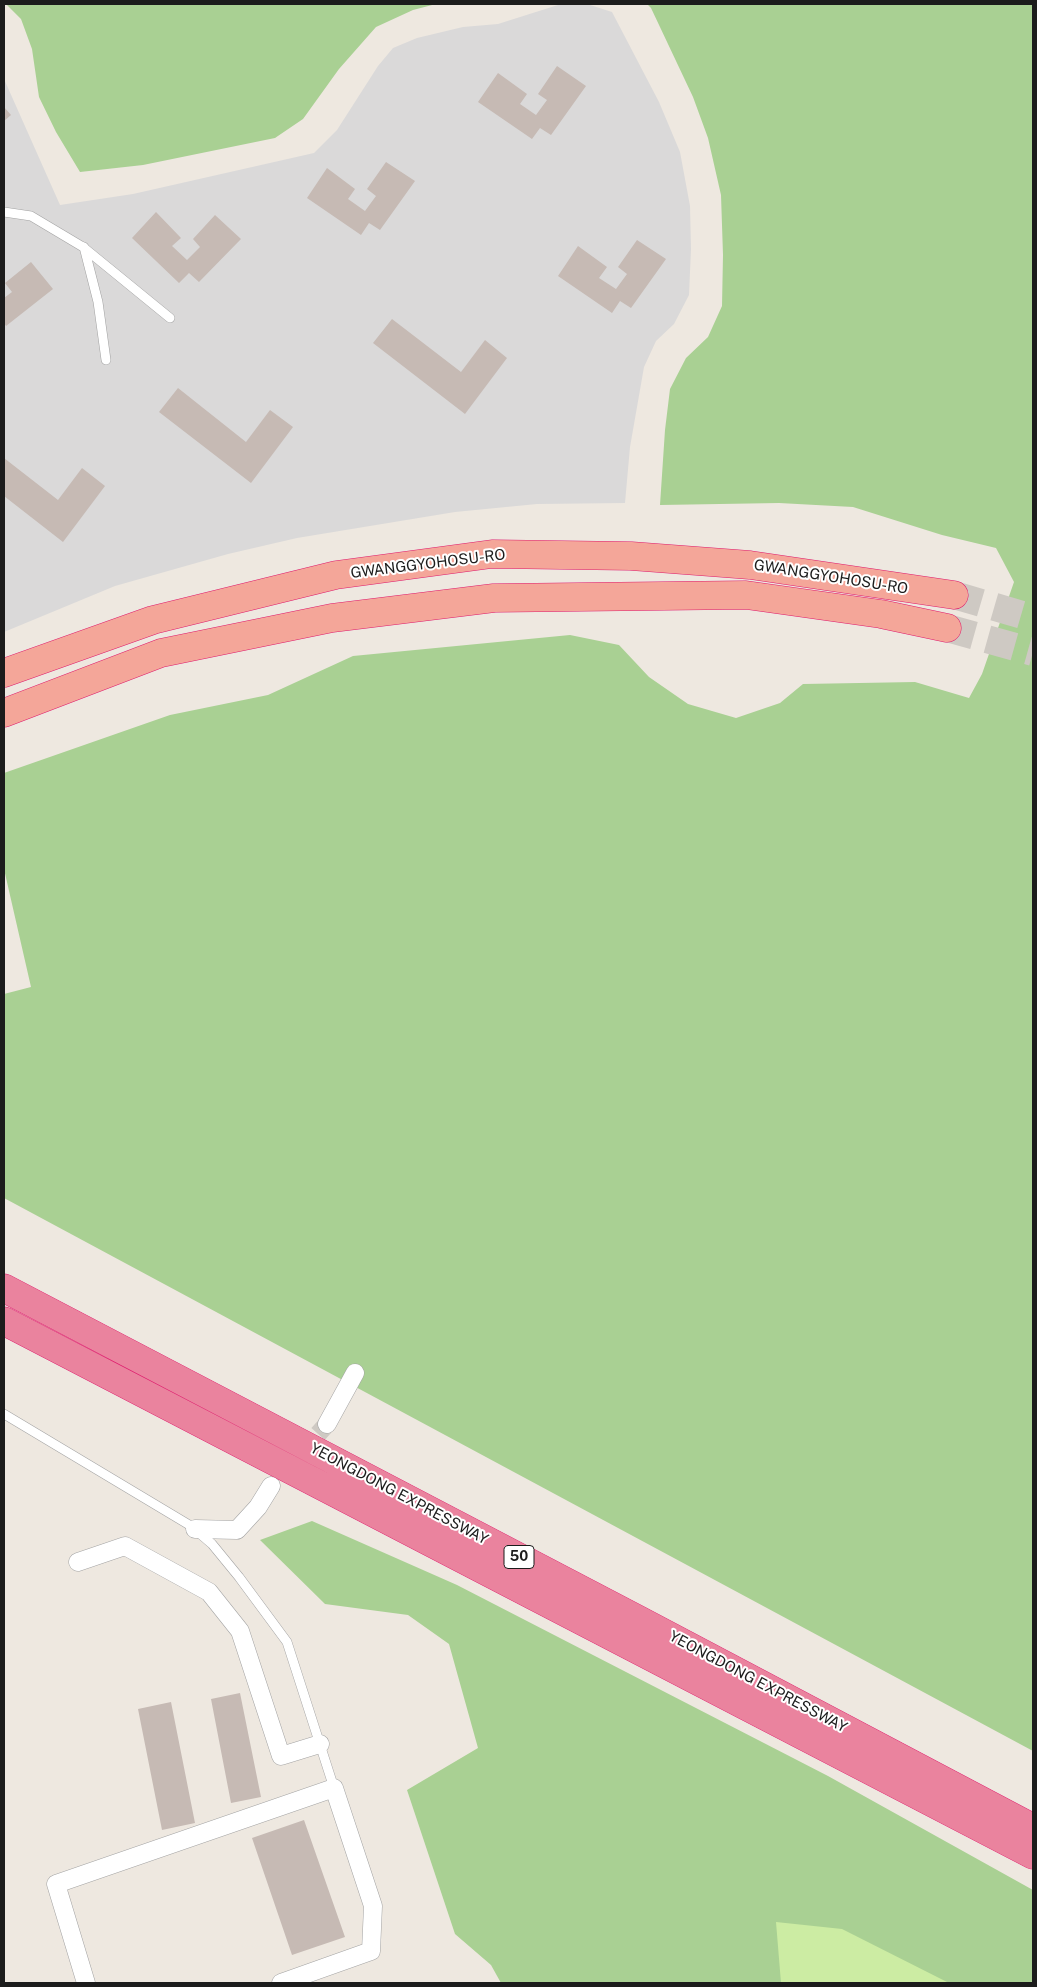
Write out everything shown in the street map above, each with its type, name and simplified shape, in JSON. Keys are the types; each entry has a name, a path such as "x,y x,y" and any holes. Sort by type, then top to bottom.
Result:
{"highway":[{"name":"GWANGGYOHOSU-RO","path":"4,673 153,620 336,575 492,554 631,556 750,565 954,595"},
{"name":"GWANGGYOHOSU-RO","path":"4,713 161,653 332,618 494,598 746,595 881,614 946,628"},
{"name":"YEONGDONG EXPRESSWAY","path":"4,1288 1033,1828"},
{"name":"YEONGDONG EXPRESSWAY","path":"4,1321 1033,1854"}],"street":[{"path":"327,1424 355,1374"},
{"path":"195,1530 237,1530 258,1506 271,1486"},
{"path":"78,1562 125,1546 209,1592 240,1632 281,1756 320,1744"},
{"path":"86,1983 56,1884 334,1788 373,1906 370,1951 281,1983"}],"lane":[{"path":"4,212 30,216 84,247 170,318"},
{"path":"84,247 98,302 106,360"},
{"path":"4,1414 195,1530 212,1544 287,1642 334,1788"}],"shaded area":[{"path":"587,4 612,12 659,102 680,152 690,206 689,295 674,324 656,341 644,367 630,447 625,503 537,504 455,512 297,538 228,554 115,586 4,632 4,79 60,205 133,194 314,153 337,130 378,66 393,48 417,38 463,27 498,24 558,5"}],"green space":[{"path":"6,4 436,4 413,10 376,27 339,69 303,119 275,138 143,165 80,172 56,132 39,97 32,49 21,19"},
{"path":"647,4 1033,4 1033,1751 4,1198 4,994 31,987 4,869 4,773 170,715 268,695 353,656 570,635 619,645 649,677 688,704 736,718 780,703 803,684 915,682 969,698 982,674 1014,582 996,548 942,535 853,507 779,503 660,505 670,389 686,358 708,337 722,306 723,255 721,195 708,138 693,97 651,8"},
{"path":"312,1521 457,1585 828,1776 1033,1890 1033,1983 949,1983 842,1929 776,1922 781,1983 501,1983 491,1965 455,1934 407,1790 478,1748 449,1644 408,1615 325,1604 260,1540"},
{"path":"760,1874 1033,1983 721,1983"}],"building":[{"path":"557,66 586,86 551,135 540,128 532,139 478,102 498,73 527,94 520,104 536,115 547,100 538,94"},
{"path":"4,107 11,115 4,121"},
{"path":"386,162 415,181 380,230 369,223 361,235 307,198 327,168 355,189 348,199 365,211 376,196 367,189"},
{"path":"156,212 181,238 172,246 187,260 200,247 193,239 215,215 241,239 199,282 189,273 179,283 132,238"},
{"path":"637,240 666,259 631,308 620,301 612,313 558,276 578,246 607,267 599,278 616,289 627,274 618,267"},
{"path":"31,262 53,289 6,326 4,323 4,298 12,292 5,283"},
{"path":"392,319 461,372 485,340 507,358 465,414 373,343"},
{"path":"178,388 246,442 270,410 293,427 251,483 159,412"},
{"path":"4,458 58,500 82,468 105,486 63,542 4,496"},
{"path":"240,1693 261,1797 231,1803 211,1699"},
{"path":"171,1702 195,1823 162,1830 138,1709"},
{"path":"304,1820 345,1937 292,1955 252,1838"}],"tunnel":[{"path":"954,595 1033,618"},
{"path":"947,628 1033,652"},
{"path":"300,1454 327,1424"}]}
